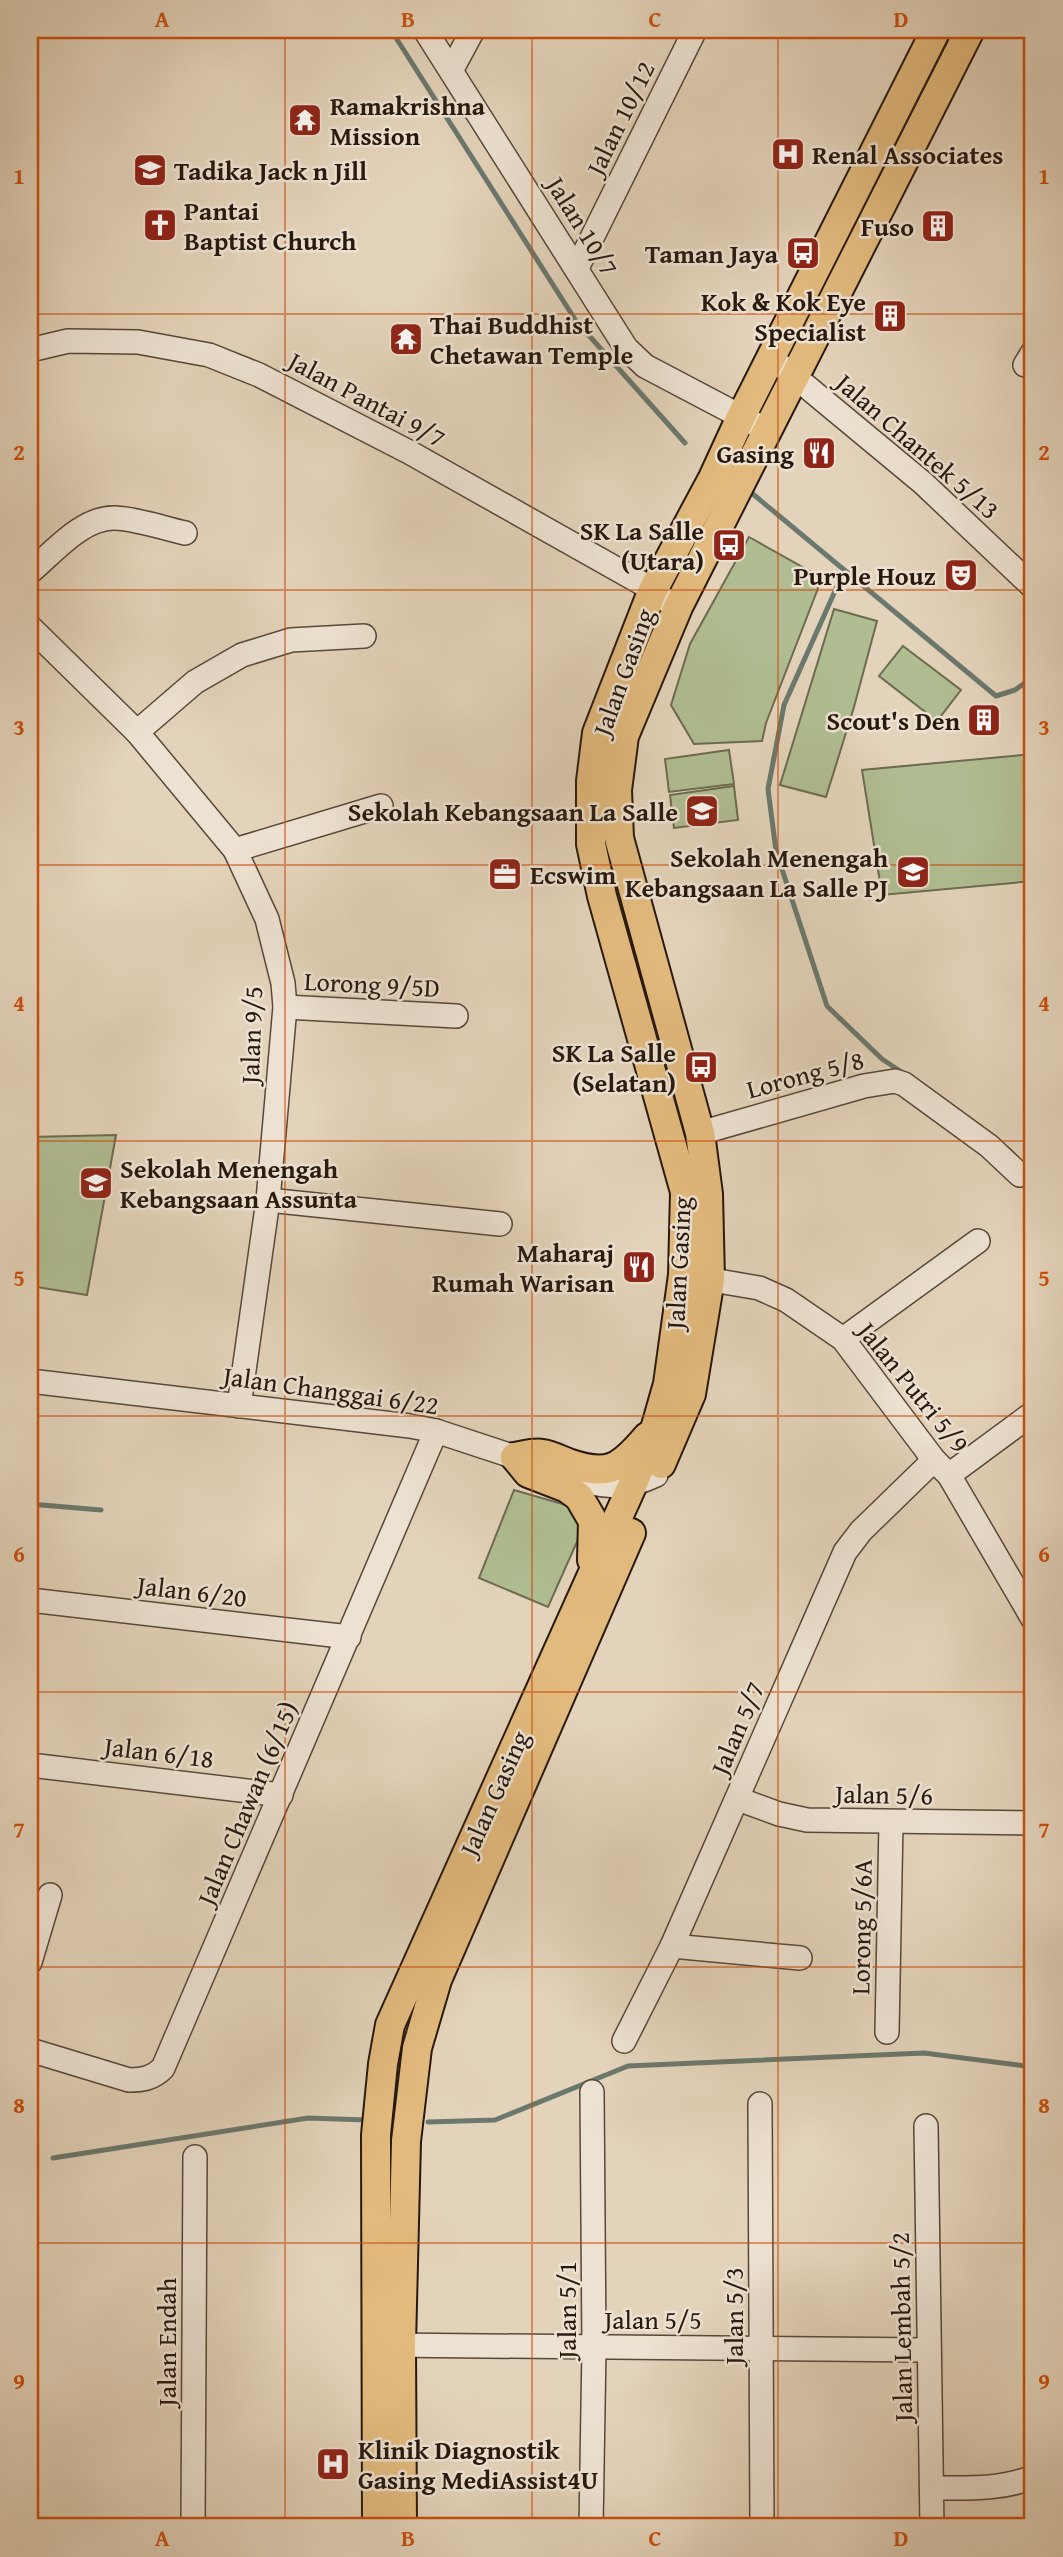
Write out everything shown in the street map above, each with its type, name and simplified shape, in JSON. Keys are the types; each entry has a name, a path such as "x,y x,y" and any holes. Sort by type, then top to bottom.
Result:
{"main road":[{"name":"Jalan Gasing","path":"377,2527 406,2141 417,2048 437,1980 644,1481 696,1277 685,1192 602,896 591,844 591,781 597,733 652,592 713,478 741,416 936,30"},
{"name":"Jalan Gasing","path":"402,2527 376,2135 390,2025 592,1574 691,1394 696,1277 708,1194 700,1132 619,838 617,790 624,736 678,607 970,30"},
{"path":"515,1457 541,1453 589,1470 604,1470 632,1455 656,1426"},
{"path":"515,1457 528,1473 567,1488 579,1497 587,1508 593,1521 592,1574"}],"street":[{"name":"Jalan 10/7","path":"425,30 626,348 645,366 768,431"},
{"path":"452,69 472,30"},
{"name":"Jalan 10/12","path":"577,268 695,30"},
{"name":"Jalan Pantai 9/7","path":"30,350 68,341 138,342 190,351 259,374 409,452 645,585 678,607"},
{"name":"Jalan Chantek 5/13","path":"772,358 923,483 1033,586"},
{"path":"30,572 81,529 98,521 125,519 185,533"},
{"name":"Jalan 9/5","path":"30,627 137,732 234,849 267,919 283,983 285,1007 268,1200 239,1406"},
{"path":"137,732 195,682 242,655 291,640 364,636"},
{"path":"234,849 381,806"},
{"name":"Lorong 9/5D","path":"285,1007 456,1016"},
{"name":"Lorong 5/8","path":"700,1132 864,1086 895,1081 904,1084 989,1146 1020,1175"},
{"path":"268,1200 500,1224"},
{"path":"842,1339 978,1241"},
{"name":"Jalan Putri 5/9","path":"696,1277 759,1288 786,1300 842,1339 942,1468 1031,1611"},
{"name":"Jalan Changgai 6/22","path":"30,1381 436,1430 581,1481 644,1481"},
{"name":"Jalan 5/7","path":"624,2041 672,1946 845,1552 861,1531 942,1468 1033,1413"},
{"name":"Jalan Chawan (6/15)","path":"30,2050 129,2080 143,2080 156,2075 163,2068 436,1430"},
{"name":"Jalan 6/20","path":"30,1600 349,1637"},
{"name":"Jalan 6/18","path":"30,1765 281,1795"},
{"name":"Jalan 5/6","path":"738,1799 800,1819 1033,1823"},
{"name":"Lorong 5/6A","path":"887,2032 891,1822"},
{"path":"30,1962 50,1895"},
{"path":"672,1946 800,1958"},
{"name":"Jalan 5/1","path":"591,2527 594,2347 592,2092"},
{"name":"Jalan 5/3","path":"760,2104 762,2527"},
{"name":"Jalan Lembah 5/2","path":"926,2126 932,2527"},
{"name":"Jalan Endah","path":"193,2527 195,2157"},
{"name":"Jalan 5/5","path":"389,2345 929,2350"},
{"path":"933,2488 996,2486 1018,2483 1033,2477"}],"green space":[{"path":"749,537 822,578 766,723 762,741 694,744 671,705 690,644"},
{"path":"834,609 877,621 826,797 780,785"},
{"path":"903,646 961,690 937,721 879,676"},
{"path":"729,750 734,784 669,792 665,759"},
{"path":"1033,754 1033,881 882,895 862,770"},
{"path":"734,786 738,820 674,828 670,795"},
{"path":"116,1135 87,1295 30,1286 30,1137"},
{"path":"514,1490 573,1507 584,1526 548,1607 479,1578"}],"waterway":[{"path":"391,30 576,321 685,443"},
{"path":"748,490 996,696 1015,690 1033,677"},
{"path":"844,571 784,705 768,789 776,851 827,1006 882,1059 903,1073"},
{"path":"30,1504 101,1510"},
{"path":"428,2122 495,2120 628,2066 924,2053 1033,2067"},
{"path":"53,2158 308,2118 366,2120"}],"place":[{"name":"Ramakrishna Mission","path":"305,120"},
{"name":"Renal Associates","path":"788,154"},
{"name":"Tadika Jack n Jill","path":"150,170"},
{"name":"Pantai Baptist Church","path":"160,225"},
{"name":"Fuso","path":"938,226"},
{"name":"Taman Jaya","path":"803,253"},
{"name":"Kok & Kok Eye Specialist","path":"890,316"},
{"name":"Thai Buddhist Chetawan Temple","path":"406,339"},
{"name":"Gasing","path":"819,453"},
{"name":"SK La Salle (Utara)","path":"729,545"},
{"name":"Purple Houz","path":"961,575"},
{"name":"Scout's Den","path":"984,720"},
{"name":"Sekolah Kebangsaan La Salle","path":"702,811"},
{"name":"Sekolah Menengah Kebangsaan La Salle PJ","path":"913,872"},
{"name":"Ecswim","path":"505,874"},
{"name":"SK La Salle (Selatan)","path":"701,1067"},
{"name":"Sekolah Menengah Kebangsaan Assunta","path":"96,1183"},
{"name":"Maharaj Rumah Warisan","path":"639,1267"},
{"name":"Klinik Diagnostik Gasing MediAssist4U","path":"333,2464"}]}
